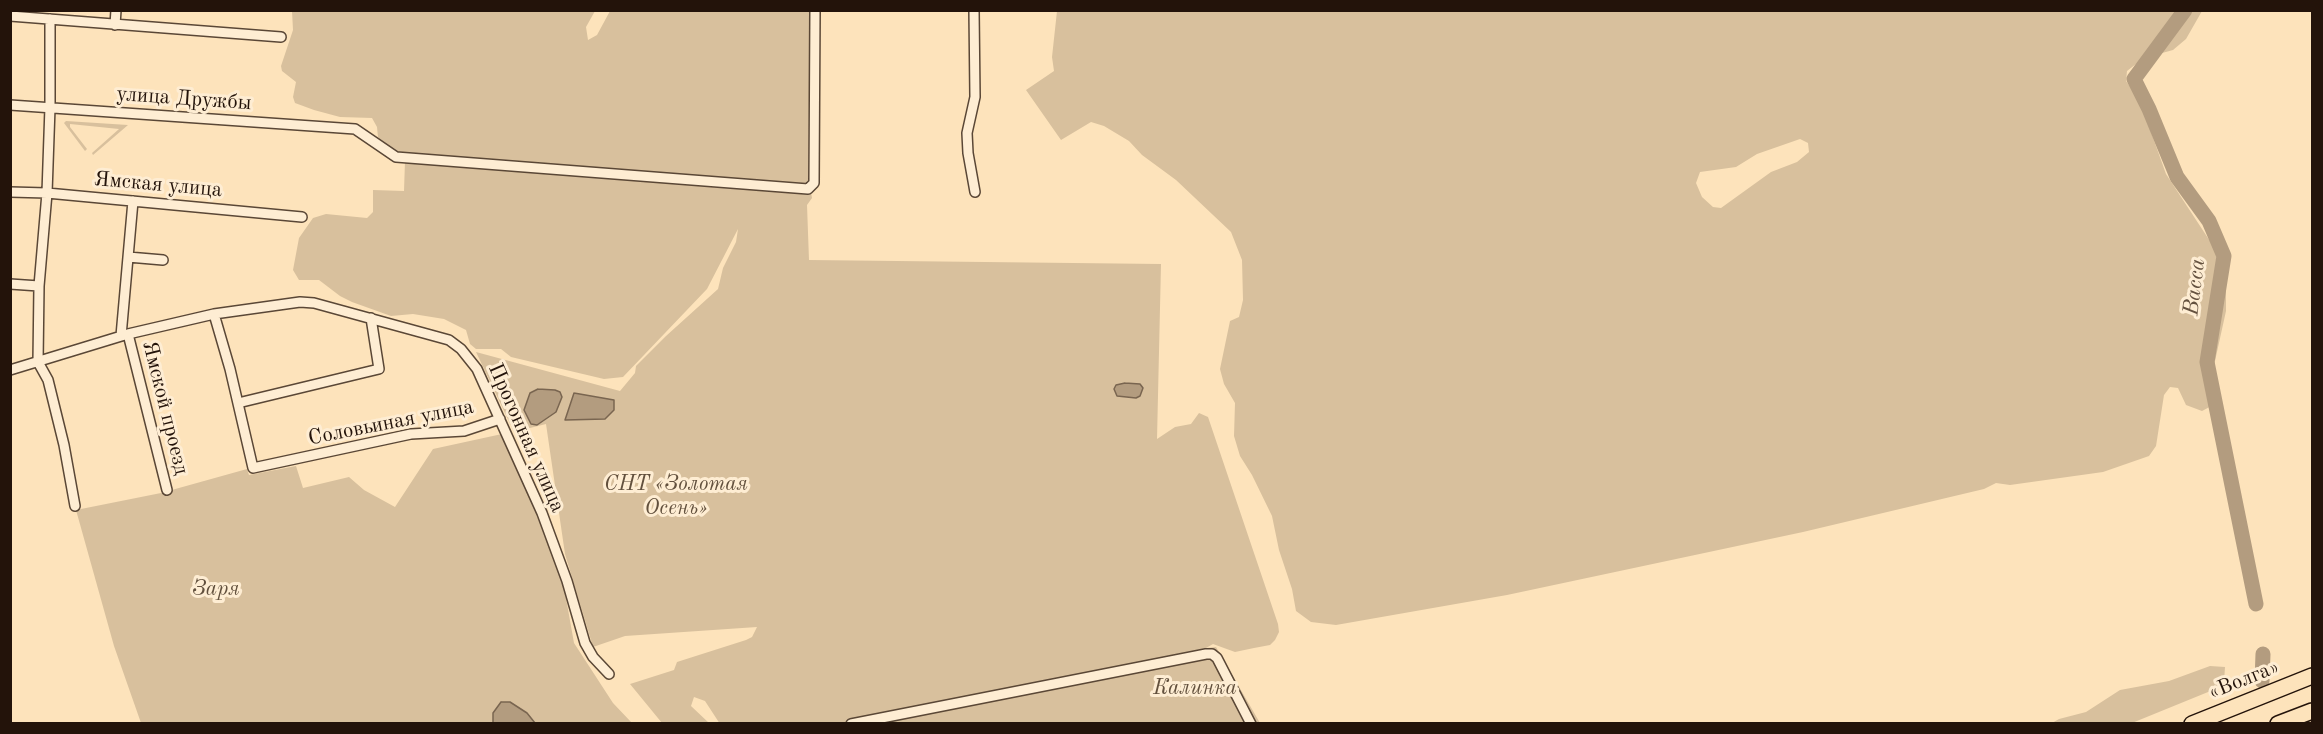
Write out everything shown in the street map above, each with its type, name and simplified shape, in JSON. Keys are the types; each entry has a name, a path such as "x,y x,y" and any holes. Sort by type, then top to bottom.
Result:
{"highway":[{"name":"«Волга»","path":"2192,723 2313,675"},
{"path":"2278,723 2313,711"}],"street":[{"path":"116,10 116,25"},
{"name":"улица Дружбы","path":"10,105 355,129 396,157 808,189 814,183 815,10"},
{"path":"974,10 975,97 968,133 968,153 975,192"},
{"path":"10,16 281,38"},
{"path":"50,20 47,193 39,286 38,362 48,380 64,445 75,506"},
{"name":"Ямская улица","path":"10,192 47,193 302,217"},
{"name":"Ямской проезд","path":"132,201 125,335 167,490"},
{"path":"128,257 163,260"},
{"path":"10,284 39,286"},
{"name":"Прогонная улица","path":"10,370 125,335 214,314 300,302 314,303 449,340 461,349 477,369 542,513 567,581 585,643 593,657 609,674"},
{"path":"214,314 238,403 379,369 371,318"},
{"name":"Соловьиная улица","path":"238,403 253,468 411,434 464,431 500,419"},
{"path":"851,723 1212,654 1217,658 1251,723"}],"green space":[{"path":"292,11 595,11 586,27 588,40 597,35 610,11 810,11 808,186 398,155 383,144 378,137 377,127 372,118 340,117 295,103 293,97 296,82 282,71 281,66 293,30"},
{"path":"1057,11 2202,11 2186,39 2173,50 2136,64 2127,71 2126,81 2142,107 2166,174 2221,258 2226,287 2226,311 2215,361 2217,403 2202,411 2186,405 2178,388 2170,387 2164,395 2156,446 2149,456 2103,472 2010,485 1996,483 1984,489 1803,532 1507,595 1336,625 1311,622 1296,611 1272,516 1240,456 1234,436 1235,403 1224,384 1220,369 1230,321 1239,317 1243,300 1242,260 1231,232 1176,180 1142,155 1129,141 1104,126 1091,122 1061,140 1026,90 1054,71 1052,57","holes":["1800,139 1808,143 1809,152 1797,162 1771,172 1721,208 1713,207 1702,197 1696,183 1700,172 1736,167 1757,154"]},
{"path":"66,121 128,125 93,155 92,153 119,129 70,124 87,149 85,151 64,123"},
{"path":"405,161 811,192 812,198 807,205 809,260 1161,264 1157,439 1175,427 1191,424 1199,413 1208,417 1279,632 1270,645 1235,652 1213,644 1206,648 1216,647 1260,723 720,724 705,701 694,697 691,706 709,723 662,723 630,684 674,670 677,662 746,640 752,637 757,627 625,636 593,647 565,554 546,424 514,432 476,352 620,391 635,373 636,366 718,289 723,268 736,242 738,229 707,289 623,377 604,379 511,357 501,349 476,349 470,344 466,330 444,319 413,314 391,316 340,296 319,280 299,280 293,270 299,238 313,218 326,214 367,218 373,212 373,190 404,191"},
{"name":"Заря","path":"502,434 527,489 564,587 574,643 613,703 632,723 141,723 114,646 76,510 161,493 247,469 249,475 296,466 303,488 349,477 364,490 395,507 433,449"},
{"path":"2210,666 2225,667 2224,682 2213,690 2132,723 2052,723 2086,712 2120,690 2169,681"}],"shaded area":[{"path":"1140,384 1143,388 1140,396 1136,398 1117,396 1114,389 1116,385"},
{"path":"538,389 555,390 560,392 562,397 556,412 537,425 531,424 524,410 530,393"},
{"path":"574,393 614,400 614,410 605,419 565,420"},
{"path":"501,702 510,702 527,713 535,723 493,723 493,713"}],"waterway":[{"name":"Васса","path":"2185,10 2134,79 2177,177 2209,221 2224,256 2207,362 2256,604"},
{"name":"Васса","path":"2262,681 2263,654"}],"park label":[{"name":"СНТ «Золотая Осень»","path":"676,496"},
{"name":"Калинка","path":"1195,688"}]}
